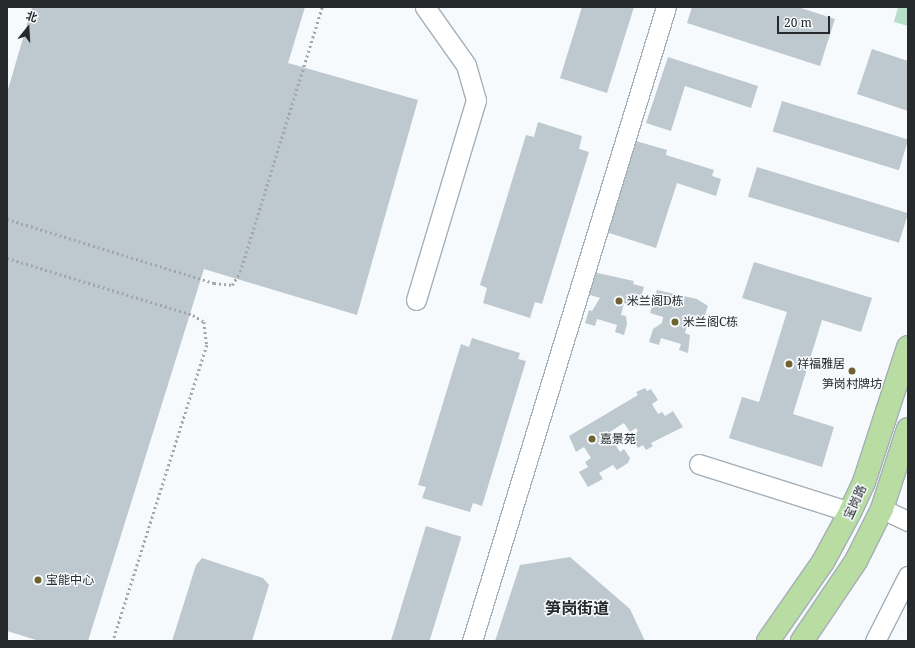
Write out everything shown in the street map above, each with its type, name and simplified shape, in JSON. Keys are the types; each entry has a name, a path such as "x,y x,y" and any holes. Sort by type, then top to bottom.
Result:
{"main road":[{"name":"宝岗路","path":"768,641 823,562 850,512 864,482 908,347"},
{"path":"802,641 856,561 882,509 908,429"}],"street":[{"path":"416,300 476,100 466,65 425,7"},
{"path":"472,641 666,7"},
{"path":"699,464 850,512"},
{"path":"882,509 908,521"},
{"path":"875,641 908,576"}],"path":[{"path":"7,219 214,283 232,285 240,272 322,7"},
{"path":"7,258 193,314 204,322 207,345 113,641"}],"green space":[{"path":"898,7 908,7 908,26 894,22"}],"building":[{"path":"32,7 305,7 288,63 418,100 357,315 204,269 88,641 36,640 7,631 7,93"},
{"path":"582,7 634,7 607,93 560,78"},
{"path":"692,7 798,7 835,19 820,66 687,23"},
{"path":"872,49 908,61 908,111 857,94"},
{"path":"668,57 758,86 751,108 685,86 671,131 646,123"},
{"path":"782,101 908,140 899,170 773,132"},
{"path":"538,122 582,136 579,149 589,152 542,304 535,302 530,318 483,303 487,288 480,285 526,135 534,137"},
{"path":"636,141 667,150 666,155 714,170 712,176 721,179 716,196 677,183 656,248 603,231 630,144 635,145"},
{"path":"757,167 908,213 899,243 748,197"},
{"name":"祥福雅居","path":"754,262 872,298 861,332 822,320 793,414 834,427 822,467 729,438 742,397 759,402 787,312 742,298"},
{"name":"米兰阁D栋","path":"593,272 634,281 633,284 644,287 638,307 624,303 621,315 626,316 627,324 624,335 615,332 617,325 597,319 595,326 585,323 589,310 592,311 600,298 587,294"},
{"name":"米兰阁C栋","path":"657,290 697,299 708,306 701,326 688,322 685,333 690,335 688,353 679,350 681,344 661,338 659,345 649,342 653,329 662,323 663,317 650,313"},
{"path":"472,338 520,353 518,359 526,361 482,506 473,503 470,512 422,498 426,487 418,485 461,344 469,347"},
{"name":"嘉景苑","path":"645,388 647,391 651,389 658,400 652,404 658,414 662,412 665,416 673,411 683,427 651,443 653,446 646,450 643,445 638,448 631,436 638,431 636,428 630,432 624,423 608,433 620,452 624,449 630,458 628,463 617,470 613,465 599,473 603,479 588,487 579,472 588,467 585,462 591,458 584,447 576,452 569,436 638,395 636,392"},
{"path":"426,526 461,537 430,641 391,641"},
{"path":"570,557 630,609 645,641 495,641 520,565"},
{"path":"202,558 263,578 269,585 252,641 172,641 196,565"}],"place":[{"name":"米兰阁D栋","path":"619,301"},
{"name":"米兰阁C栋","path":"675,322"},
{"name":"祥福雅居","path":"789,364"},
{"name":"笋岗村牌坊","path":"852,371"},
{"name":"嘉景苑","path":"592,439"},
{"name":"宝能中心","path":"38,580"}],"district":[{"name":"笋岗街道","path":"577,608"}]}
